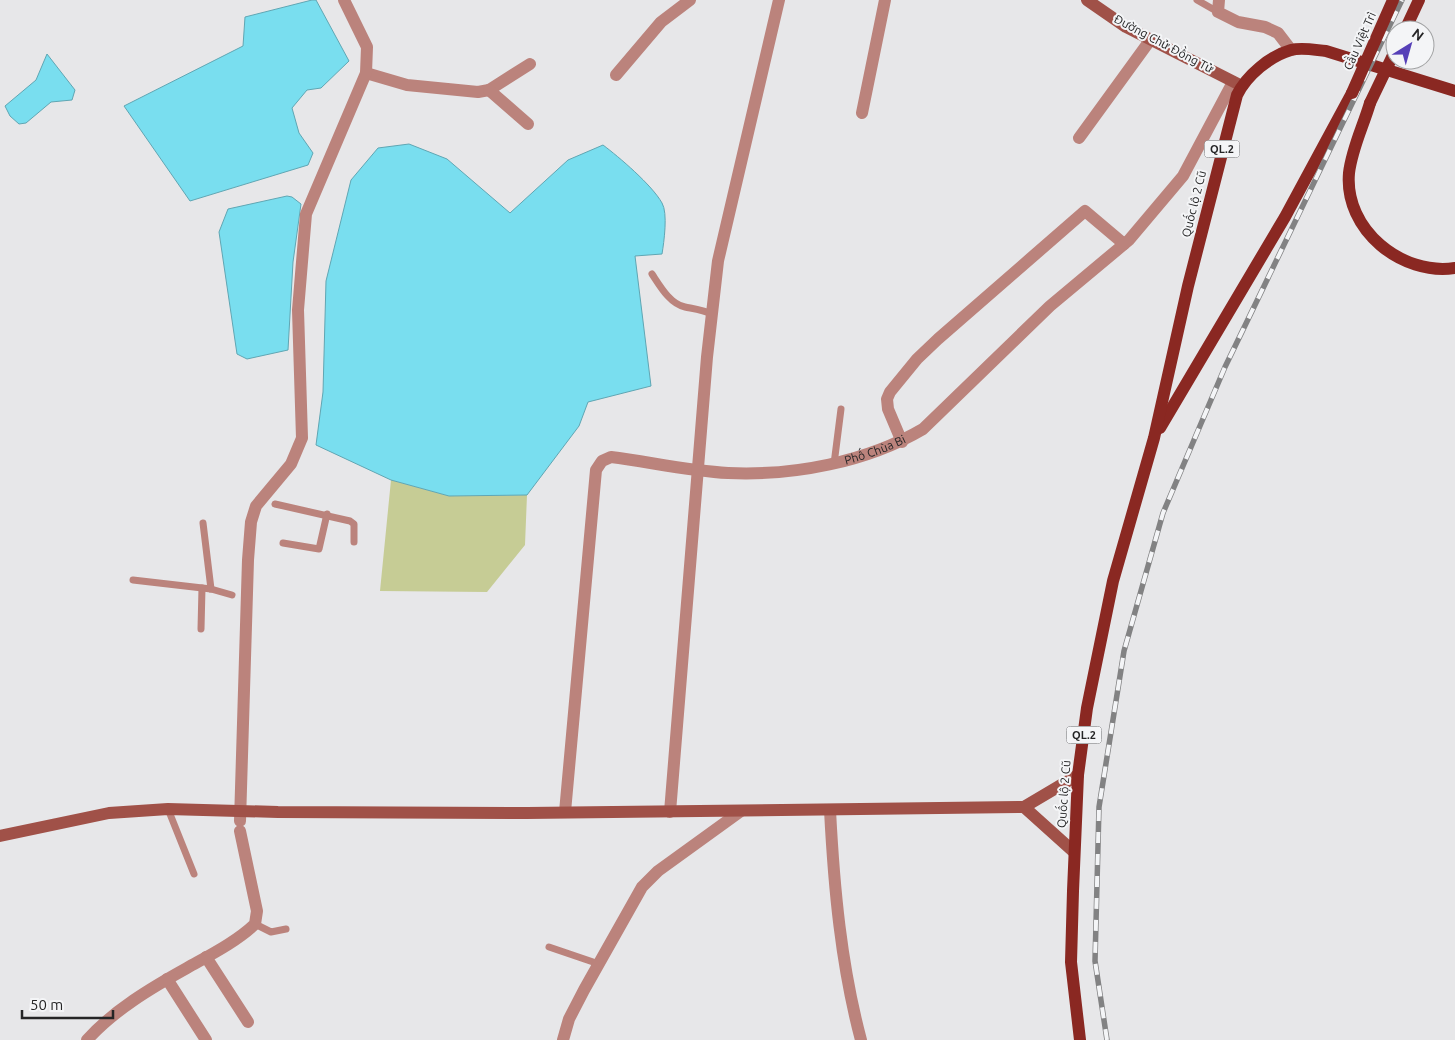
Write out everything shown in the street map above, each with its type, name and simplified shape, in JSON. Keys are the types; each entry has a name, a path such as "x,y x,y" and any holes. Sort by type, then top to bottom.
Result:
{"main road":[{"name":"Cầu Việt Trì","path":"1352,93 1393,0"},
{"path":"1410,20 1419,0"},
{"path":"1238,84 1272,59 1291,50 1326,51 1455,91"},
{"path":"1386,70 1358,133 1349,174 1351,196 1362,224 1380,246 1404,261 1432,269 1455,268"},
{"name":"Quốc lộ 2 Cũ","path":"1080,1040 1071,962 1078,776 1087,708 1113,581 1154,438 1238,84"},
{"name":"Quốc lộ 2 Cũ","path":"1154,438 1285,217 1352,93"}],"street":[{"path":"87,1040 111,1017 167,979 247,931 255,924 257,911 241,821 243,600 251,522 256,506 265,499 291,464 302,438 298,310 306,214 366,73 367,47 344,0"},
{"path":"616,75 661,22 690,0"},
{"path":"670,812 707,357 718,261 780,0"},
{"path":"862,113 885,0"},
{"name":"Đường Chử Đồng Tử","path":"1087,0 1126,27 1238,84"},
{"path":"1218,6 1238,22 1265,27 1278,33 1291,50"},
{"path":"1079,138 1151,39"},
{"path":"366,73 407,85 478,92 489,90 530,64"},
{"name":"Phố Chùa Bi","path":"565,812 596,470 602,461 611,457 729,473 765,472 834,464 902,442 938,417 1046,309 1124,244 1183,176 1238,84"},
{"path":"489,90 528,124"},
{"path":"902,442 888,409 886,399 890,392 917,359 1017,268 1085,211 1124,244"},
{"path":"0,836 109,813 168,810 241,821 565,812 1024,807 1078,776"},
{"path":"1024,807 1074,852"},
{"path":"830,810 835,896 852,1008 861,1040"},
{"path":"563,1040 569,1019 642,887 658,871 741,811"},
{"path":"206,957 248,1022"},
{"path":"167,979 206,1040"}],"lane":[{"path":"1197,0 1218,6"},
{"path":"652,274 674,302 684,307 696,308 712,314"},
{"path":"834,464 841,408"},
{"path":"275,504 327,514 354,524 354,542"},
{"path":"283,543 318,549 327,514"},
{"path":"203,523 211,588"},
{"path":"133,580 211,588 232,595"},
{"path":"201,629 202,588"},
{"path":"168,810 194,874"},
{"path":"255,924 271,932 286,929"},
{"path":"549,947 599,964"}],"green space":[{"path":"391,480 449,496 527,495 525,545 487,592 380,591"}],"water":[{"path":"316,0 349,61 321,88 307,90 292,108 299,133 313,153 308,165 190,201 124,106 243,46 245,17"},
{"path":"47,54 75,90 72,100 51,102 26,123 19,124 10,116 5,106 36,80"},
{"path":"409,144 447,159 510,213 568,160 603,145 643,180 657,196 664,208 665,228 662,254 635,256 651,386 588,402 579,426 527,495 449,496 391,480 316,445 323,392 326,281 351,180 378,148"},
{"path":"287,196 292,197 301,204 293,262 288,350 247,359 237,354 219,232 228,209"}],"railway":[{"path":"1107,1040 1095,961 1099,807 1124,651 1163,513 1225,367 1402,0"}]}
